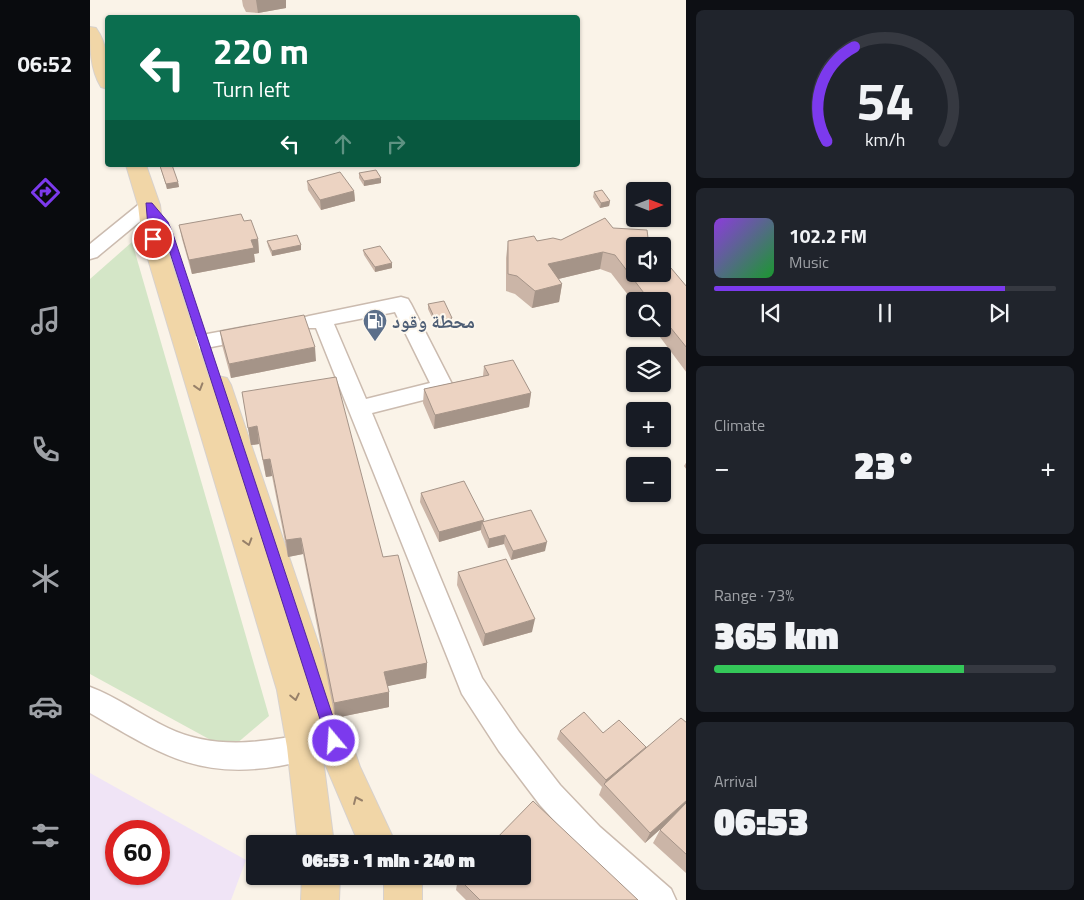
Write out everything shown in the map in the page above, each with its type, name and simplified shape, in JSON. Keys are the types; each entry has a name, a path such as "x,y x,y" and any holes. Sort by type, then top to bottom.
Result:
{"main road":[{"path":"90,32 105,74"},
{"path":"137,167 149,205 158,214 166,229 195,343 289,672 304,748 315,835"},
{"path":"195,343 347,778 374,835"}],"street":[{"path":"90,253 149,205"},
{"path":"195,343 323,321 400,304 443,388 359,408"},
{"path":"323,321 472,685 498,726 532,772 580,828 660,900"},
{"path":"90,699 182,748 204,754 228,757 253,756 334,741"}],"shaded area":[{"path":"90,773 246,860 231,900 90,900"}],"green space":[{"path":"132,242 269,716 229,750 90,674 90,279"}],"building":[{"path":"160,167 173,167 178,182 166,184"},
{"path":"376,170 381,178 364,181 359,173"},
{"path":"340,172 354,191 320,200 307,181"},
{"path":"602,190 610,201 601,203 594,192"},
{"path":"241,214 244,221 251,220 258,239 251,240 254,248 189,260 179,225"},
{"path":"605,218 613,228 647,230 648,237 626,237 626,269 615,255 603,252 548,264 562,284 535,291 517,276 508,274 508,241 534,236 537,241 553,238 561,240"},
{"path":"297,235 301,245 272,251 267,241"},
{"path":"380,246 392,263 375,267 363,250"},
{"path":"671,268 686,286 686,347 671,328 671,292 643,292 636,282 671,282"},
{"path":"444,301 452,318 436,321 428,304"},
{"path":"304,315 315,347 229,364 220,331"},
{"path":"513,360 531,393 435,415 424,389 489,375 484,366"},
{"path":"336,377 383,557 398,555 427,663 384,672 389,692 334,703 301,538 286,540 270,459 263,460 257,426 248,428 242,392"},
{"path":"464,481 484,520 439,532 421,493"},
{"path":"531,510 547,542 513,551 505,535 489,539 482,522"},
{"path":"506,559 535,619 485,634 458,572"},
{"path":"584,712 603,733 619,720 646,747 606,780 560,731"},
{"path":"681,718 686,722 686,801 650,833 604,784"},
{"path":"533,801 638,900 480,900 465,885 531,885 531,835 500,835"},
{"path":"686,803 686,854 660,830"}],"place":[{"name":"محطة وقود","path":"375,342"}],"route":[{"path":"153,239 149,205 158,214 169,234 334,741"}]}
